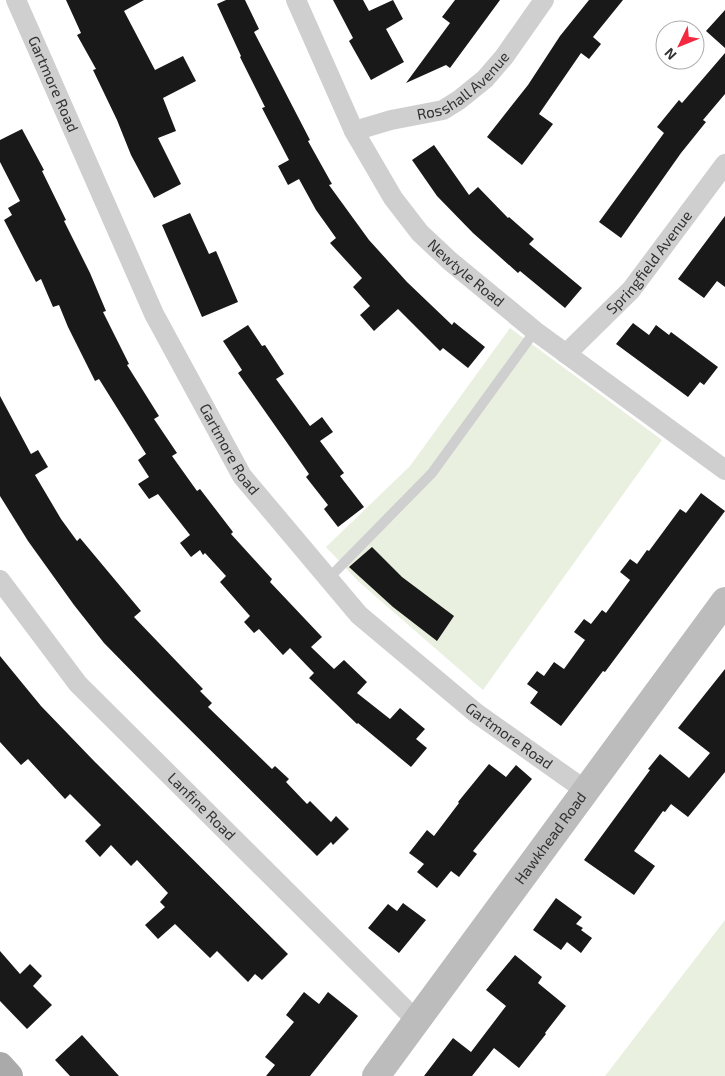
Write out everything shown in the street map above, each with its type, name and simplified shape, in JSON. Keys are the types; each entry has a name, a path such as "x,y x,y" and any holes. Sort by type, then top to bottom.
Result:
{"main road":[{"path":"0,1066 9,1076"}],"street":[{"name":"Gartmore Road","path":"16,0 154,314 242,476 359,615 476,713 585,790"},
{"name":"Newtyle Road","path":"296,0 354,131 393,198 420,233 450,261 535,331 725,470"},
{"name":"Rosshall Avenue","path":"354,131 391,120 443,110 459,100 485,79 504,57 544,0"},
{"name":"Springfield Avenue","path":"566,354 631,290 725,164"},
{"name":"Lanfine Road","path":"0,580 78,684 417,1020"},
{"name":"Hawkhead Road","path":"376,1076 725,601"}],"lane":[{"path":"328,579 432,473 535,331"}],"green space":[{"path":"510,328 662,440 483,690 358,581 326,547 410,466"},
{"path":"725,920 725,1076 605,1076"}],"building":[{"path":"66,0 144,0 124,11 155,70 183,56 196,81 163,98 176,131 158,138 181,184 154,198 131,155 117,120 93,70 96,69 77,35 81,33"},
{"path":"226,0 245,0 259,29 254,32 310,140 308,141 332,184 329,185 369,240 407,282 452,325 454,322 485,347 468,368 443,348 440,351 398,309 374,331 360,315 370,306 353,287 362,278 330,243 336,238 316,210 299,179 288,185 278,166 289,160 262,108 265,107 240,57 217,4"},
{"path":"333,0 363,0 369,11 393,0 403,19 386,29 404,62 371,80 349,41 353,38"},
{"path":"455,0 500,0 450,68 446,65 406,83 450,23 442,17"},
{"path":"589,0 623,0 593,37 601,44 589,59 581,53 539,114 553,124 522,165 487,137 528,85 560,36"},
{"path":"725,10 725,48 706,31"},
{"path":"725,53 725,94 703,120 706,122 681,153 621,238 599,222 664,133 657,127 679,100 682,103"},
{"path":"22,129 44,170 42,171 66,220 64,221 90,273 106,311 103,312 129,364 127,365 159,416 154,419 177,453 172,456 197,491 200,489 233,532 231,534 272,579 270,582 322,637 311,647 334,669 344,660 367,682 357,693 390,719 400,708 425,729 416,739 427,748 411,767 357,724 309,678 314,673 290,648 283,655 259,629 254,633 244,622 250,616 220,582 226,576 200,550 191,557 180,543 190,535 158,494 149,499 138,484 149,477 138,460 146,454 99,379 95,381 59,305 53,307 41,279 36,282 4,220 12,215 8,208 20,201 0,162 0,140"},
{"path":"434,145 469,195 478,187 508,218 534,239 529,244 582,288 565,308 520,271 518,273 473,233 437,196 412,160"},
{"path":"190,213 209,254 216,251 238,302 202,317 162,225"},
{"path":"725,216 725,287 717,281 704,298 678,279"},
{"path":"633,323 649,335 656,325 669,335 671,332 718,367 704,385 700,382 688,397 616,344"},
{"path":"248,325 262,346 265,345 284,374 276,379 310,426 322,417 333,432 320,441 344,473 340,476 364,507 338,527 324,509 328,505 306,477 309,474 238,373 242,370 223,341"},
{"path":"0,396 31,454 38,450 48,467 35,475 61,519 77,541 80,538 141,611 134,617 203,689 200,691 212,703 208,707 272,769 275,766 289,779 286,782 307,804 310,801 331,822 336,816 349,829 333,845 331,842 317,856 104,643 74,605 28,541 0,496"},
{"path":"701,493 725,511 605,672 603,671 561,726 530,703 538,692 527,684 537,671 544,676 554,662 564,669 585,640 574,632 584,619 591,624 602,610 606,613 630,580 620,572 630,559 637,564 680,509 686,513"},
{"path":"372,547 402,577 454,616 437,641 393,607 349,567"},
{"path":"0,656 41,706 94,761 288,954 262,980 255,974 248,982 217,951 210,958 175,924 158,939 145,925 165,907 160,902 168,893 137,860 131,866 111,845 100,857 85,841 101,825 70,794 65,799 28,759 21,765 0,742"},
{"path":"725,669 725,772 688,817 671,804 665,812 663,811 634,851 655,866 634,895 584,860 660,754 689,778 710,753 678,728"},
{"path":"489,764 506,777 516,765 532,779 473,851 477,854 459,877 451,871 437,888 417,872 424,864 409,853 427,830 434,836 458,802"},
{"path":"556,898 582,917 576,924 583,928 581,930 592,938 581,953 567,942 561,950 533,930"},
{"path":"403,903 426,920 399,953 368,928 388,904 397,911"},
{"path":"0,951 20,974 30,964 42,976 33,986 52,1005 27,1029 0,1001"},
{"path":"515,955 542,977 538,983 566,1006 546,1034 519,1068 494,1048 472,1076 424,1076 453,1038 471,1052 506,1006 486,990"},
{"path":"304,992 319,1004 328,992 358,1016 310,1076 266,1076 275,1065 265,1057 294,1022 286,1015"},
{"path":"82,1035 119,1076 70,1076 55,1060"}]}
